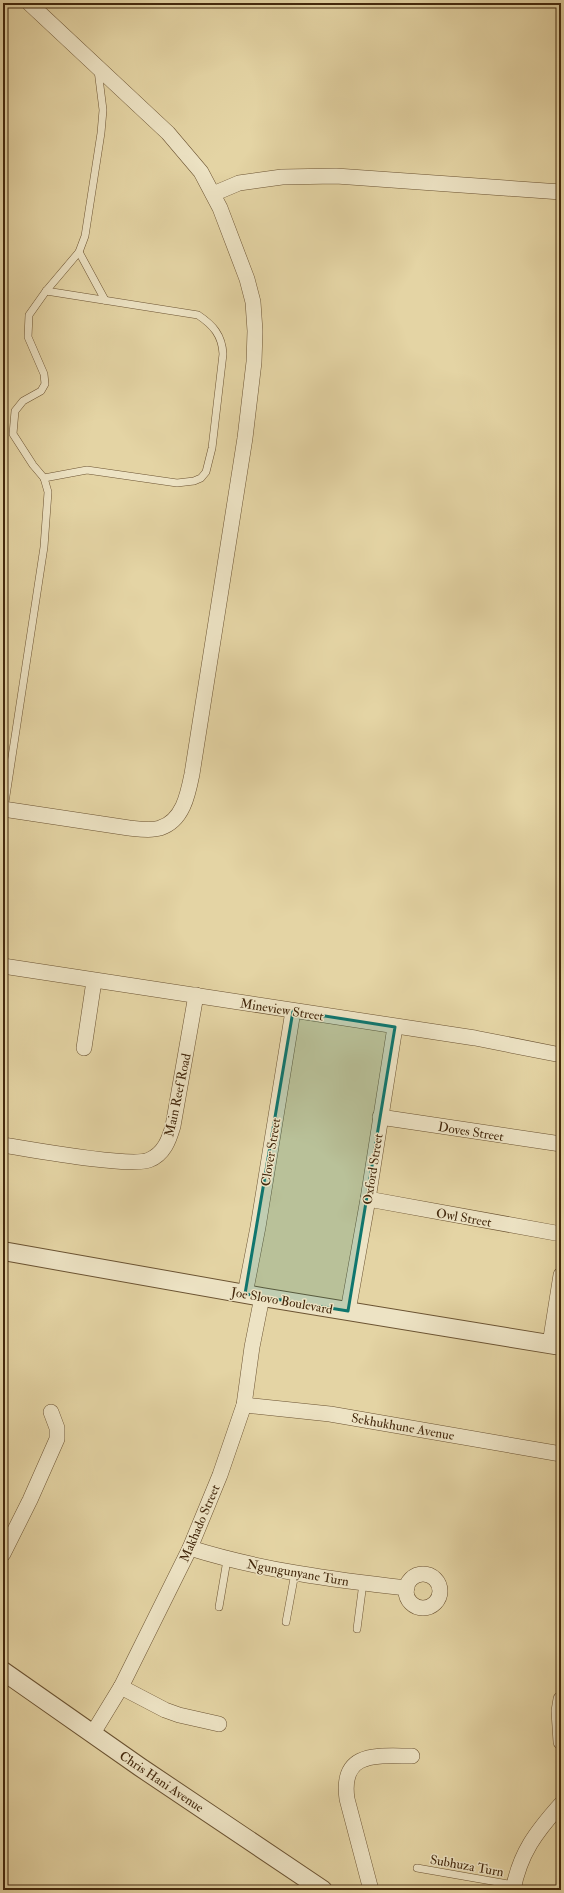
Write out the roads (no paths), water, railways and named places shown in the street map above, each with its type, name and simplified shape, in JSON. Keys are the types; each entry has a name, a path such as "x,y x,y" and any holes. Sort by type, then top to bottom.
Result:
{"street":[{"path":"4,809 129,828 149,829 160,828 174,819 187,796 244,446 254,362 255,331 253,302 247,279 220,208 201,172 187,154 142,108 29,3"},
{"path":"212,194 239,183 282,177 336,176 561,192"},
{"name":"Mineview Street","path":"3,966 475,1038 561,1055"},
{"path":"84,1048 94,981"},
{"name":"Main Reef Road","path":"3,1145 123,1161 142,1162 157,1156 164,1149 170,1139 196,995"},
{"name":"Clover Street","path":"254,1295 258,1227 293,1011"},
{"name":"Oxford Street","path":"348,1311 368,1199 395,1027"},
{"name":"Doves Street","path":"380,1117 561,1144"},
{"name":"Owl Street","path":"368,1199 561,1234"},
{"name":"Joe Slovo Boulevard","path":"3,1251 348,1311 556,1345"},
{"path":"556,1345 561,1275"},
{"name":"Makhado Street","path":"93,1734 121,1687 190,1548 220,1475 244,1405 252,1347 254,1295"},
{"name":"Sekhukhune Avenue","path":"244,1405 330,1414 561,1454"},
{"path":"3,1554 30,1500 56,1439 57,1428 51,1412"},
{"name":"Ngungunyane Turn","path":"190,1548 227,1560 295,1573 407,1588"},
{"name":"Chris Hani Avenue","path":"3,1671 140,1767 323,1890"},
{"path":"121,1687 165,1710 179,1715 219,1724"},
{"path":"561,1699 559,1711 561,1742"},
{"path":"371,1890 347,1799 346,1789 349,1771 354,1764 365,1758 412,1756"},
{"path":"513,1888 522,1855 530,1842 561,1804"}],"lane":[{"path":"4,809 44,547 48,492 44,478 29,460 13,434 15,411 23,401 41,391 45,384 44,374 28,337 29,315 46,291 79,252 84,236 101,133 103,110 98,66"},
{"path":"79,252 105,300"},
{"path":"44,478 67,472 88,470 177,483 194,481 201,478 206,472 212,448 223,354 223,344 218,333 209,322 198,315 46,291"},
{"path":"219,1607 227,1560"},
{"path":"286,1622 295,1573"},
{"path":"357,1629 363,1583"},
{"name":"Subhuza Turn","path":"417,1868 513,1888"}]}
